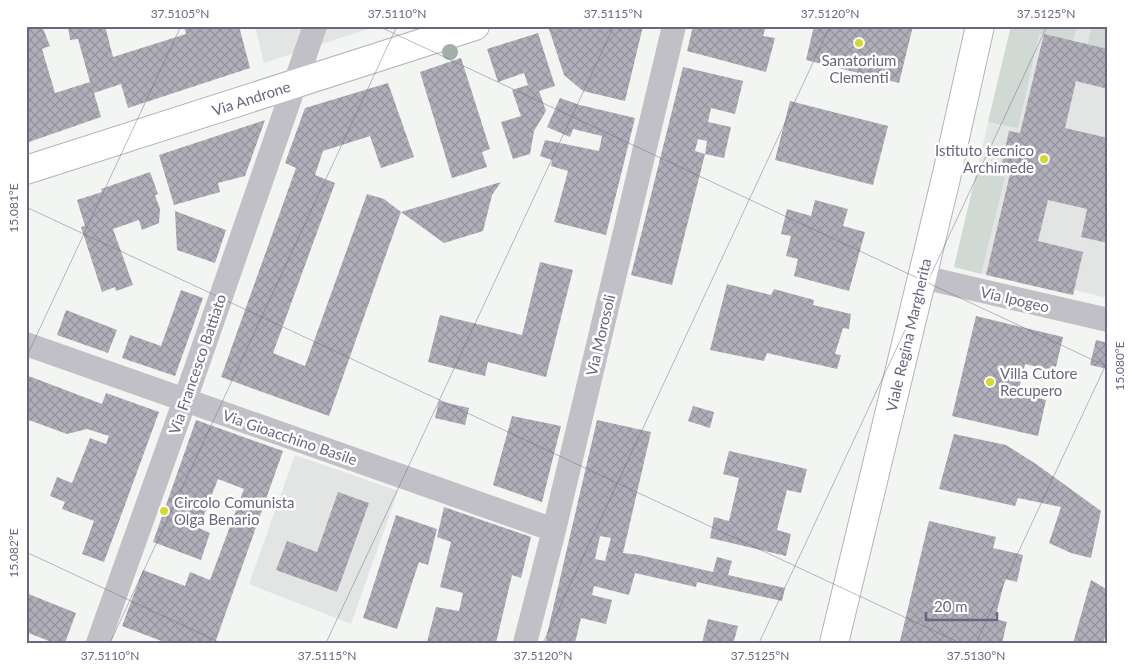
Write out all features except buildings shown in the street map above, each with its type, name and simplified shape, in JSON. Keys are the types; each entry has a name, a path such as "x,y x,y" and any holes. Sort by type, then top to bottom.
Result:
{"main road":[{"name":"Via Androne","path":"26,170 475,26"},
{"name":"Viale Regina Margherita","path":"834,643 950,160 980,26"}],"street":[{"name":"Via Francesco Battiato","path":"98,643 315,26"},
{"name":"Via Morosoli","path":"525,643 554,530 674,26"},
{"name":"Via Ipogeo","path":"922,277 1108,320"},
{"name":"Via Gioacchino Basile","path":"26,344 554,530"}],"shaded area":[{"path":"255,26 377,26 264,63"},
{"name":"Istituto tecnico Archimede","path":"1011,26 1108,26 1108,298 1074,290 1073,295 954,267"},
{"path":"1011,26 1077,26 1073,41 1039,34 1018,128 988,122"},
{"path":"1091,26 1108,26 1108,49 1088,44"},
{"path":"977,170 1005,177 981,274 954,267"},
{"path":"295,455 398,491 351,624 249,584"}],"place":[{"name":"Sanatorium Clementi","path":"859,43"},
{"name":"Istituto tecnico Archimede","path":"1044,159"},
{"name":"Villa Cutore Recupero","path":"990,382"},
{"name":"Circolo Comunista Olga Benario","path":"164,511"}]}
